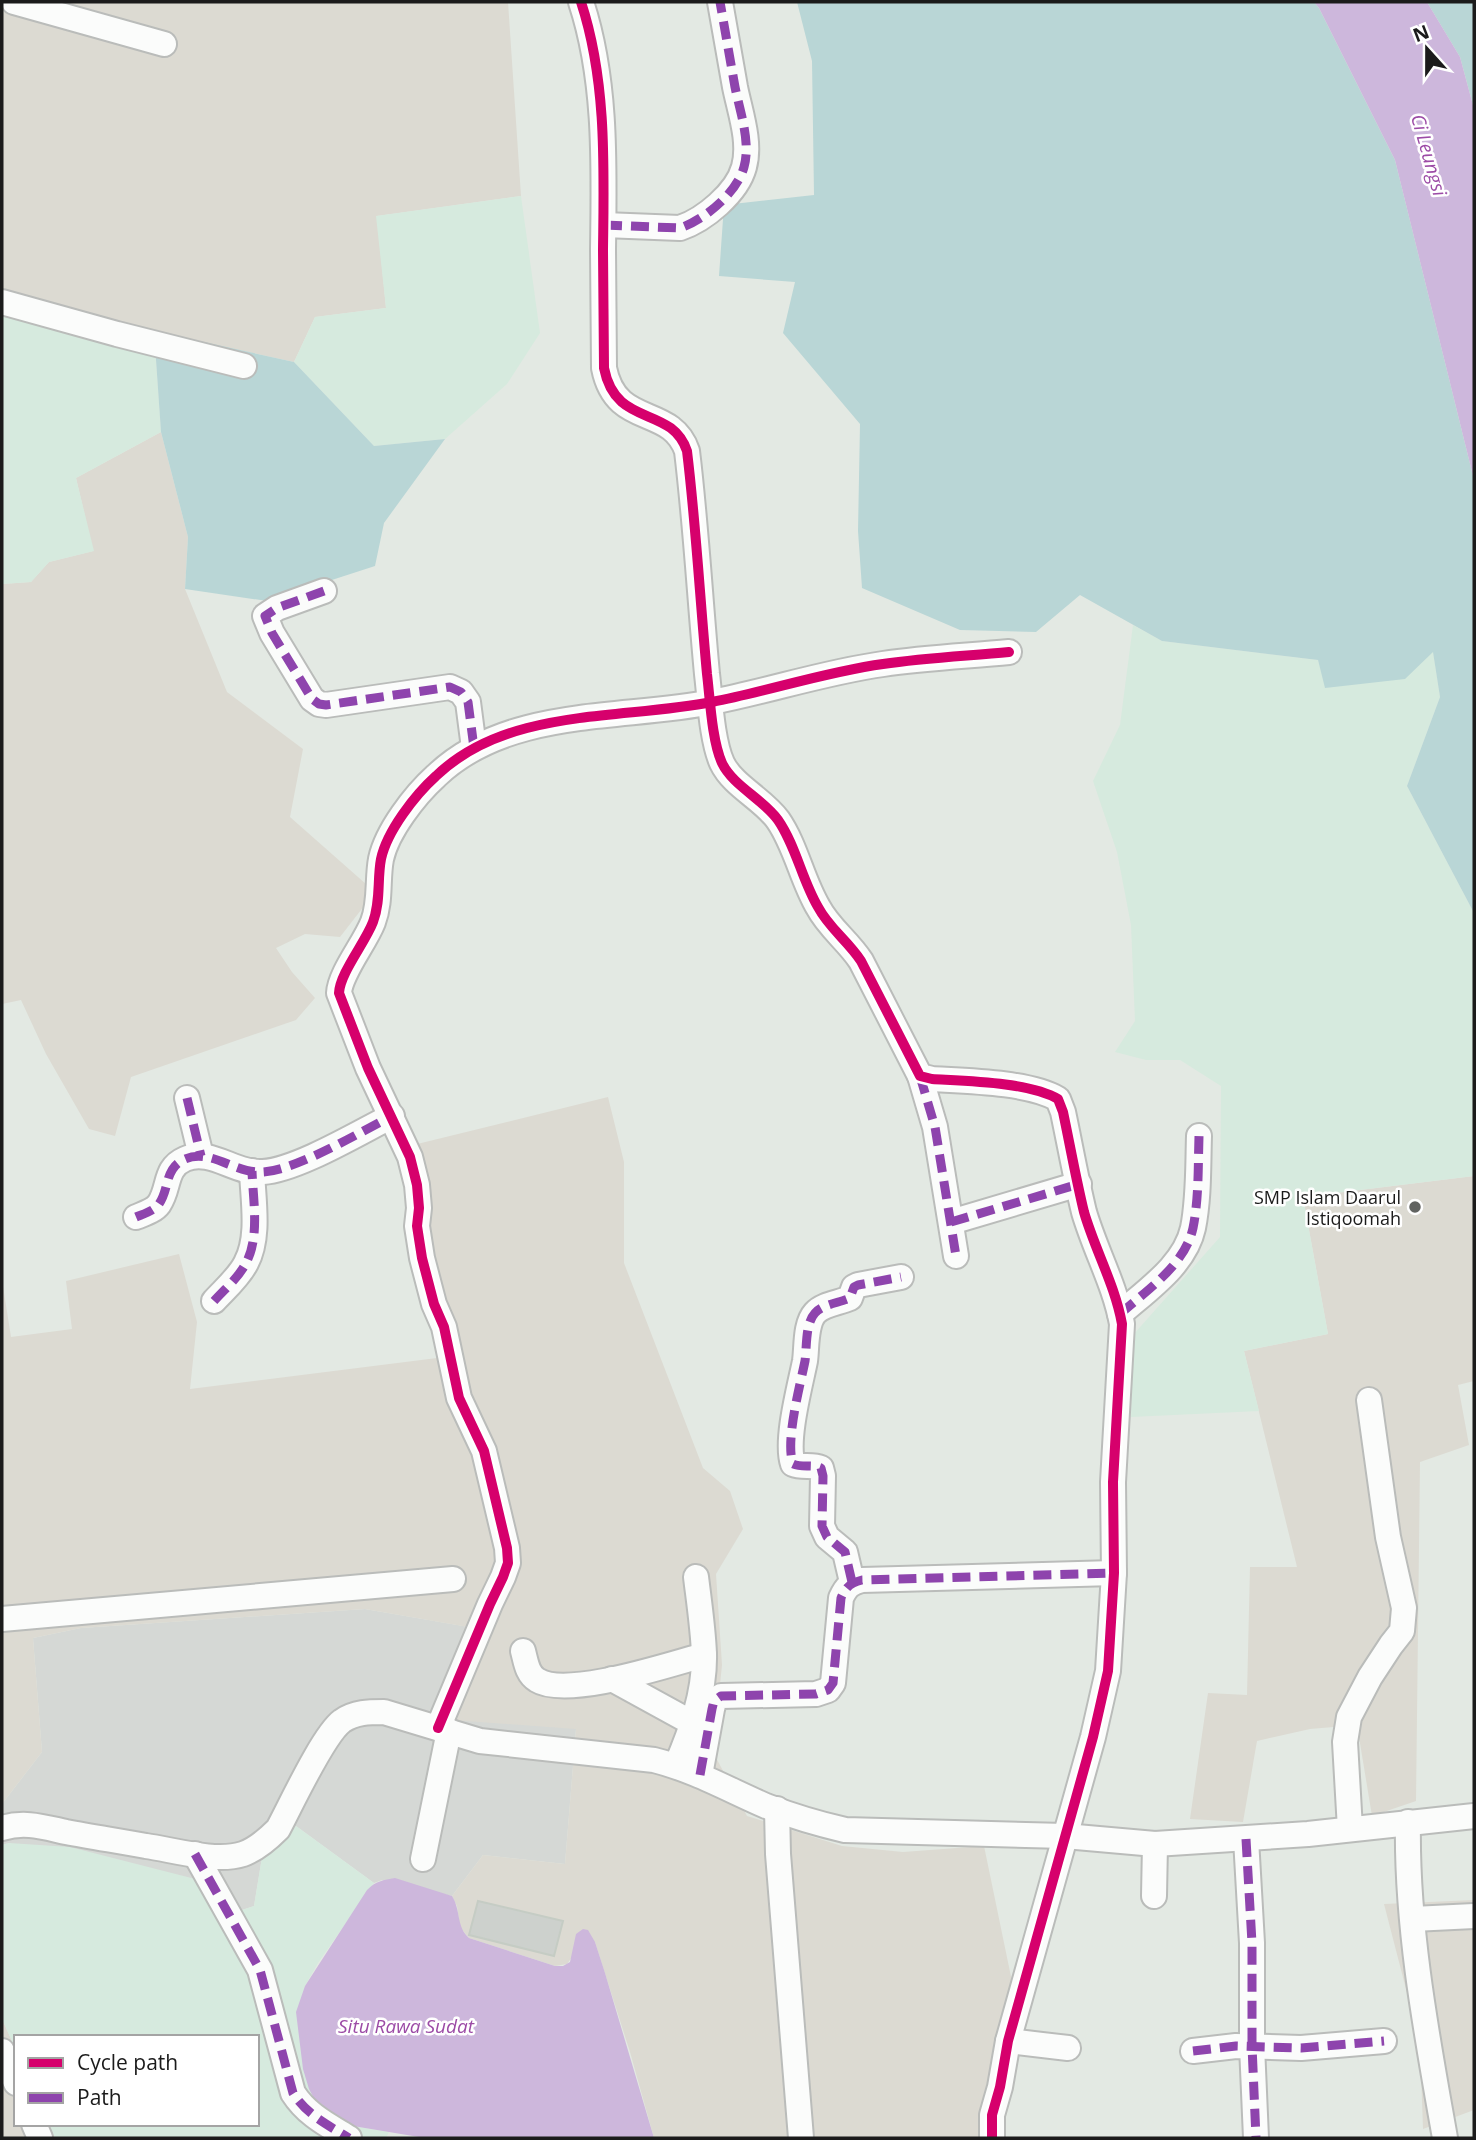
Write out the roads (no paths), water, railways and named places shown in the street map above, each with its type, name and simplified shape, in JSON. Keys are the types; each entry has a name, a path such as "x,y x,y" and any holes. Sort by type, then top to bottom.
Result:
{"street":[{"path":"14,2 164,44"},
{"path":"581,2 598,79 603,161 606,382 618,401 673,430 684,442 710,702 718,753 729,774 771,810 783,828 816,904 834,932 854,950 861,961 920,1076 935,1127 956,1256"},
{"path":"604,225 680,228 691,225 725,200 734,189 744,167 745,141 720,2"},
{"path":"2,302 244,366"},
{"path":"324,591 276,608 265,616 272,633 312,699 326,705 450,687 461,692 468,702 474,748"},
{"path":"423,1859 444,1730 508,1563 504,1533 484,1451 459,1398 444,1327 434,1304 422,1258 417,1226 417,1185 410,1157 369,1068 339,993 339,987 373,921 378,904 381,858 388,839 414,799 451,762 474,748 517,730 549,723 710,702 883,664 1009,652"},
{"path":"920,1076 1023,1088 1049,1093 1058,1098 1085,1213 1111,1283 1122,1324 1113,1482 1114,1573 1108,1671 1093,1737 1008,2041 992,2115 992,2138"},
{"path":"187,1098 201,1156"},
{"path":"135,1216 149,1212 159,1205 168,1174 175,1165 186,1159 201,1156 237,1169 263,1172 298,1163 392,1116"},
{"path":"1121,1314 1165,1275 1184,1251 1193,1230 1199,1136"},
{"path":"214,1301 240,1273 247,1262 252,1245 252,1171"},
{"path":"951,1222 1079,1184"},
{"path":"852,1582 845,1552 827,1537 822,1527 821,1468 799,1467 793,1464 790,1456 795,1407 810,1323 815,1312 850,1298 858,1284 901,1277"},
{"path":"1350,1829 1345,1742 1349,1717 1370,1677 1402,1631 1404,1620 1404,1608 1388,1537 1369,1400"},
{"path":"700,1775 714,1701 721,1696 816,1694 828,1690 833,1683 841,1598 845,1588 852,1582 987,1575 1114,1573"},
{"path":"676,1766 694,1724 704,1655 696,1577"},
{"path":"2,1619 453,1579"},
{"path":"523,1651 531,1674 537,1680 546,1684 579,1685 704,1655"},
{"path":"612,1679 694,1724"},
{"path":"2,1828 22,1824 38,1825 195,1854 229,1857 244,1853 266,1841 278,1829 328,1737 340,1722 353,1715 369,1712 384,1712 491,1743 654,1760 700,1775 817,1824 845,1830 1065,1836 1156,1844 1246,1839 1474,1816"},
{"path":"777,1809 778,1854 802,2138"},
{"path":"1408,1822 1413,1919 1426,2033 1445,2138"},
{"path":"1246,1839 1252,1943 1252,2046 1256,2138"},
{"path":"1154,1896 1156,1844"},
{"path":"195,1854 260,1970 293,2093 301,2106 312,2115 349,2138"},
{"path":"1413,1919 1474,1916"},
{"path":"1008,2041 1068,2048"},
{"path":"1194,2051 1224,2046 1284,2049 1384,2041"},
{"path":"2,2051 14,2078"}],"water":[{"name":"Ci Leungsi","path":"1314,2 1427,2 1460,57 1474,109 1474,480 1395,160"},
{"name":"Situ Rawa Sudat","path":"395,1878 452,1896 462,1929 469,1938 555,1966 570,1962 576,1934 583,1929 588,1930 605,1973 654,2138 425,2138 347,2125 317,2104 303,2069 296,2012 305,1986 367,1890 380,1881"}],"place":[{"name":"SMP Islam Daarul Istiqoomah","path":"1415,1207"}]}
